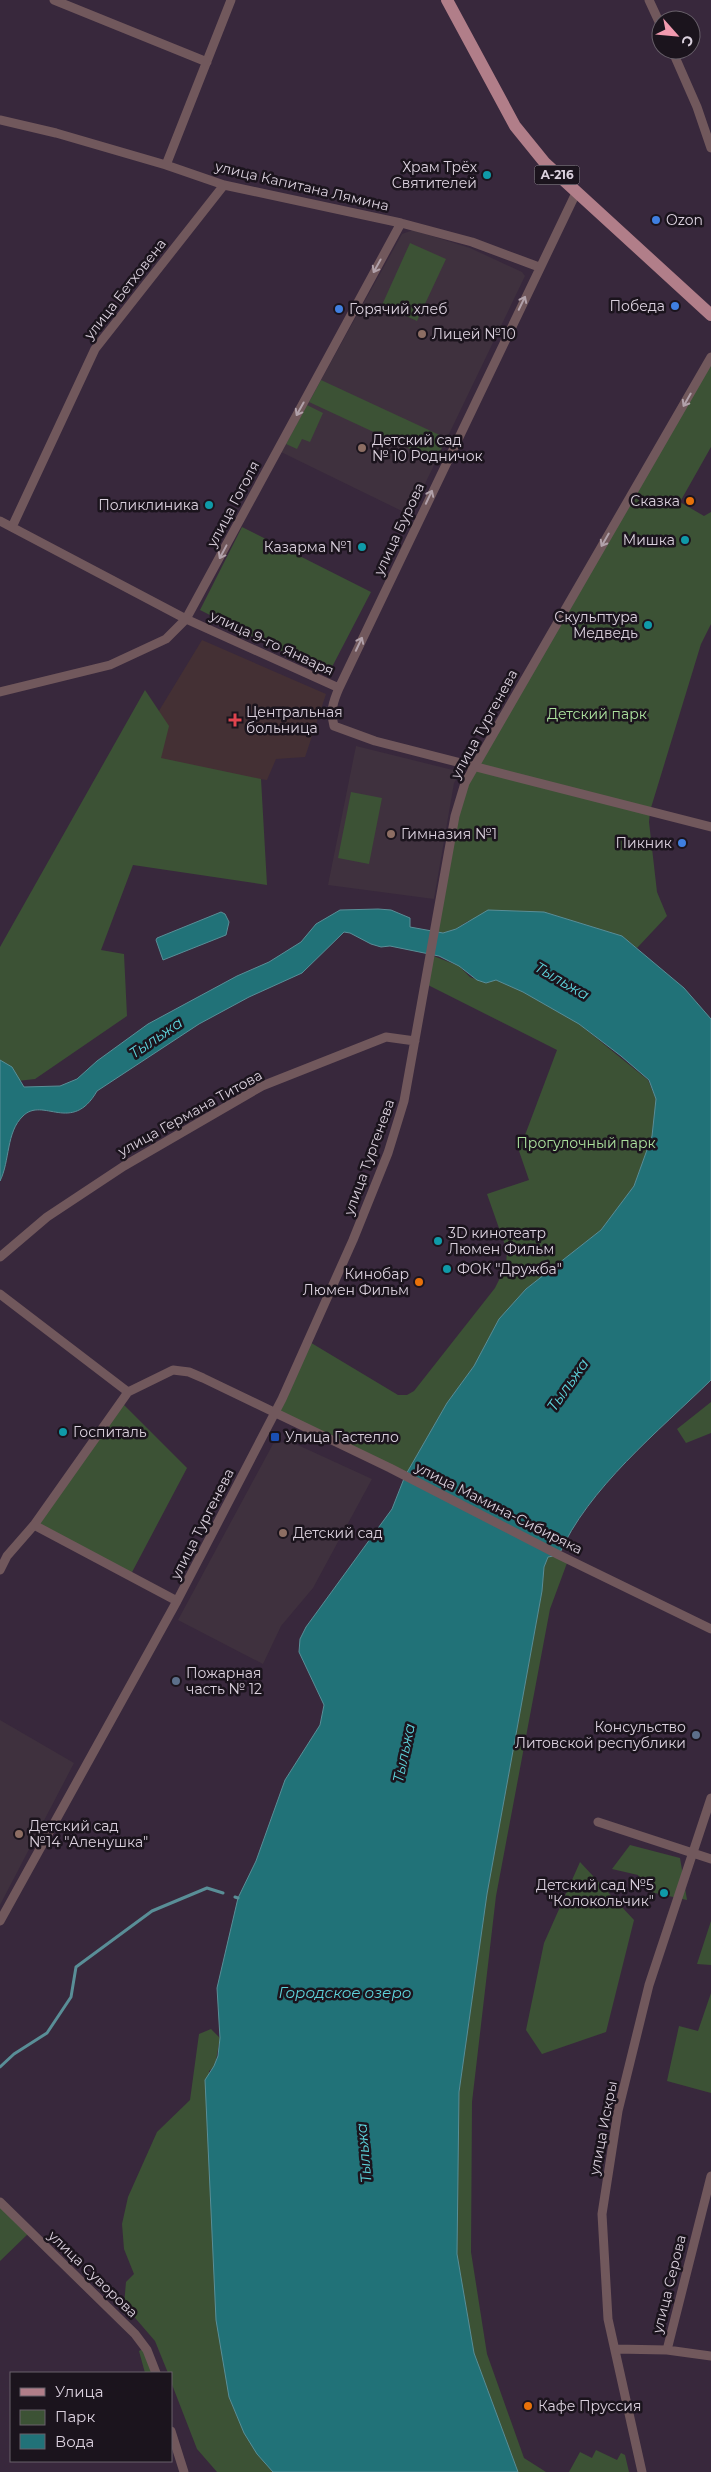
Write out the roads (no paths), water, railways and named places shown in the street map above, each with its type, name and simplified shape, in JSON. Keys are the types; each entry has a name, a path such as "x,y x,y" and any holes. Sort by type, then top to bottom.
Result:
{"main road":[{"name":"А-216","path":"447,0 514,126 545,163 711,315"}],"street":[{"path":"54,0 207,62"},
{"path":"166,165 231,0"},
{"path":"676,60 697,107 711,148"},
{"name":"улица Капитана Лямина","path":"0,120 56,133 166,165 224,185 401,223 472,242 539,267"},
{"name":"улица Бетховена","path":"12,527 95,349 224,185"},
{"name":"улица Бурова","path":"338,688 576,193"},
{"name":"улица Гоголя","path":"0,692 110,664 166,639 186,619 401,223"},
{"name":"улица Тургенева","path":"0,1921 178,1601 274,1413 352,1240 388,1153 404,1101 455,816 465,783 711,357"},
{"name":"улица 9-го Января","path":"0,521 186,619 338,688 331,710 334,726 375,741 711,826"},
{"name":"улица Германа Титова","path":"0,1258 47,1217 124,1166 262,1086 386,1037 415,1041"},
{"path":"0,1294 128,1392 34,1525 4,1556 0,1570"},
{"name":"улица Мамина-Сибиряка","path":"128,1392 173,1370 189,1372 390,1468 711,1629"},
{"path":"34,1525 178,1601"},
{"name":"улица Искры","path":"642,2472 608,2319 603,2204 618,2111 647,1995 711,1798"},
{"path":"598,1822 711,1859"},
{"name":"улица Серова","path":"615,2349 666,2350 711,2176"},
{"name":"улица Суворова","path":"0,2202 134,2334 147,2350 156,2372"},
{"path":"666,2350 711,2356"},
{"path":"172,2434 184,2472"}],"water":[{"name":"Городское озеро","path":"340,910 391,910 410,918 410,927 443,933 456,929 488,910 544,912 622,936 684,988 711,1019 711,1380 648,1440 606,1484 587,1507 571,1531 559,1555 548,1557 544,1567 542,1591 487,1894 459,2092 457,2254 474,2353 518,2472 273,2472 257,2454 244,2433 229,2397 216,2320 205,2080 218,2056 220,2038 217,1988 238,1898 256,1861 285,1780 320,1725 324,1705 299,1652 300,1639 306,1627 392,1509 405,1476 447,1403 474,1366 499,1319 526,1289 601,1230 634,1186 652,1136 656,1099 649,1080 579,1024 523,992 496,980 486,983 477,980 459,966 439,956 390,946 381,947 344,932 302,973 249,997 199,1024 97,1091 87,1104 78,1111 68,1113 39,1110 31,1111 23,1116 11,1138 0,1181 0,1060 12,1067 24,1087 60,1086 77,1079 97,1061 148,1024 237,976 269,962 301,942 316,924"},
{"path":"221,912 225,914 229,922 226,935 163,960 157,938"}],"waterway":[{"path":"0,2067 14,2054 47,2033 71,1997 76,1967 152,1911 207,1888 223,1893"}],"place":[{"name":"Храм Трёх Святителей","path":"487,175"},
{"name":"Ozon","path":"656,220"},
{"name":"Победа","path":"675,306"},
{"name":"Горячий хлеб","path":"339,309"},
{"name":"Лицей №10","path":"422,334"},
{"name":"Детский сад № 10 Родничок","path":"362,448"},
{"name":"Сказка","path":"690,501"},
{"name":"Поликлиника","path":"209,505"},
{"name":"Мишка","path":"685,540"},
{"name":"Казарма №1","path":"362,547"},
{"name":"Скульптура Медведь","path":"648,625"},
{"name":"Центральная больница","path":"235,720"},
{"name":"Гимназия №1","path":"391,834"},
{"name":"Пикник","path":"682,843"},
{"name":"3D кинотеатр Люмен Фильм","path":"438,1241"},
{"name":"ФОК \"Дружба\"","path":"447,1269"},
{"name":"Кинобар Люмен Фильм","path":"419,1282"},
{"name":"Госпиталь","path":"63,1432"},
{"name":"Улица Гастелло","path":"275,1437"},
{"name":"Детский сад","path":"283,1533"},
{"name":"Пожарная часть № 12","path":"176,1681"},
{"name":"Консульство Литовской республики","path":"696,1735"},
{"name":"Детский сад №14 \"Аленушка\"","path":"19,1834"},
{"name":"Детский сад №5 \"Колокольчик\"","path":"664,1893"},
{"name":"Кафе Пруссия","path":"528,2406"}],"park label":[{"name":"Детский парк","path":"597,714"},
{"name":"Прогулочный парк","path":"586,1143"}],"water label":[{"name":"Тыльжа","path":"562,981"},
{"name":"Тыльжа","path":"156,1038"},
{"name":"Тыльжа","path":"568,1385"},
{"name":"Тыльжа","path":"404,1753"},
{"name":"Тыльжа","path":"364,2153"}]}
